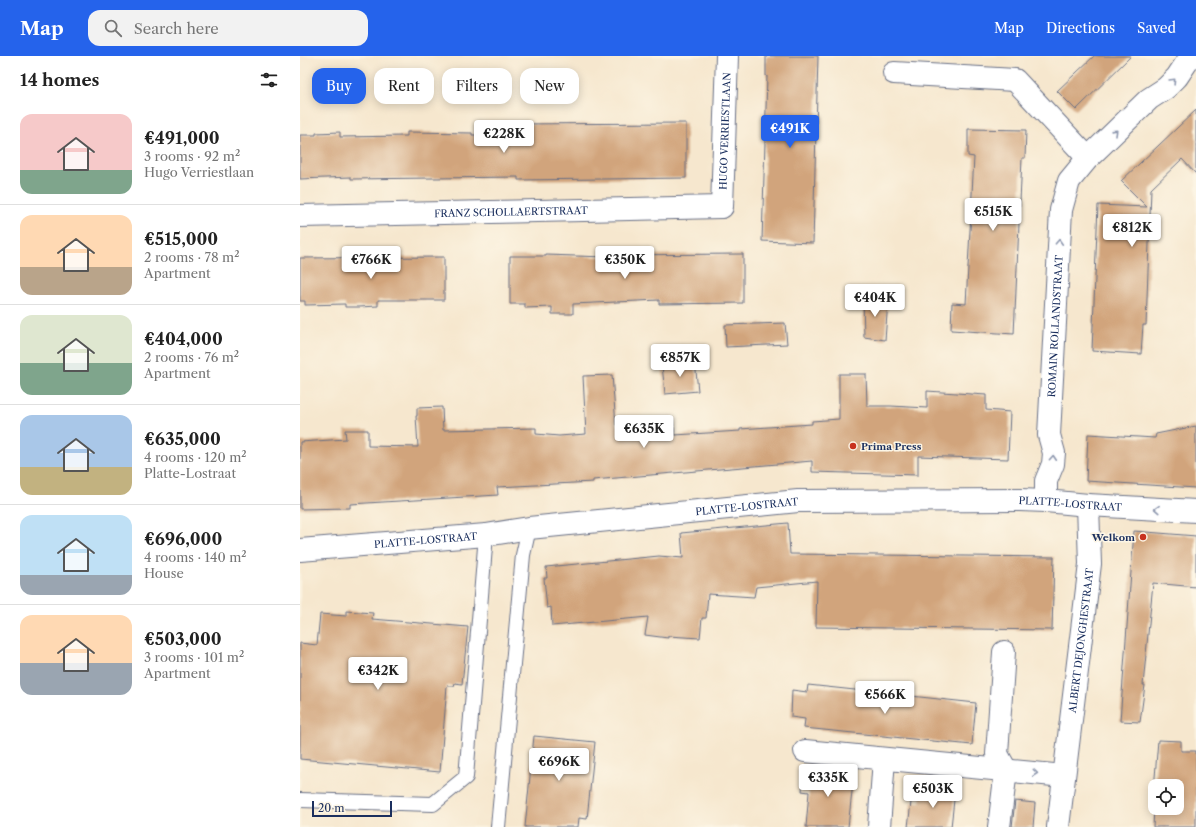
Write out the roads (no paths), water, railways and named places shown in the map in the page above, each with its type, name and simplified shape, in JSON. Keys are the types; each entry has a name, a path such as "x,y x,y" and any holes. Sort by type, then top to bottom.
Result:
{"street":[{"name":"HUGO VERRIESTLAAN","path":"722,207 728,56"},
{"name":"ROMAIN ROLLANDSTRAAT","path":"1046,500 1046,481 1053,464 1054,453 1049,435 1061,210 1069,181 1088,158 1148,99 1166,88 1191,56"},
{"path":"894,73 1015,80 1088,158"},
{"name":"FRANZ SCHOLLAERTSTRAAT","path":"300,216 722,207"},
{"name":"PLATTE-LOSTRAAT","path":"300,550 486,535 528,528 798,501 1046,500 1088,505 1196,511"},
{"name":"ALBERT DEJONGHESTRAAT","path":"1058,827 1090,564 1088,505"},
{"path":"999,827 1006,770 997,754 1004,652"},
{"path":"805,751 1064,776"},
{"path":"879,827 884,759"}],"lane":[{"path":"498,827 523,555 528,528"},
{"path":"300,800 433,804 466,777 486,535"}],"place":[{"name":"Prima Press","path":"853,446"},
{"name":"Welkom","path":"1143,537"}]}
